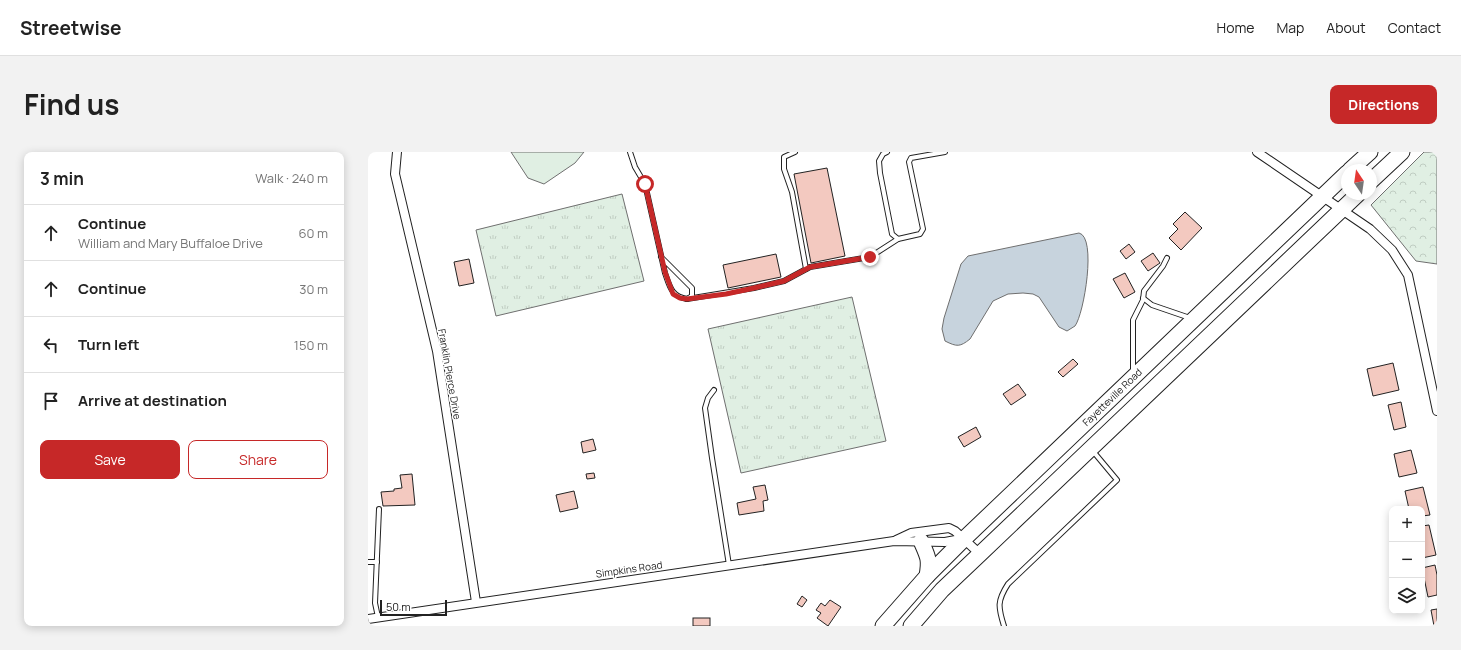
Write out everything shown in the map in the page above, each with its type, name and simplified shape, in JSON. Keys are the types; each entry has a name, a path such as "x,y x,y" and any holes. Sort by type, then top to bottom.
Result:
{"highway":[{"path":"1357,164 1370,152"},
{"path":"1377,175 1402,152"},
{"name":"Fayetteville Road","path":"883,626 927,576 964,539 1341,179"},
{"path":"911,626 942,590 1352,200"},
{"path":"921,541 929,562 927,576"}],"street":[{"name":"Franklin Pierce Drive","path":"397,152 395,174 437,352 476,602"},
{"path":"1258,152 1370,228 1392,250 1408,275 1436,406"},
{"name":"Simpkins Road","path":"894,541 911,533 949,528 955,531 980,554"},
{"name":"Simpkins Road","path":"368,619 894,541 945,542 964,539"}],"lane":[{"path":"630,152 635,167 645,184 669,285 673,294 680,298 687,299 726,294 784,281 810,267 870,257 898,239 920,234 923,228 909,162 911,158 945,152"},
{"path":"795,152 784,157 784,169 792,192 806,269"},
{"path":"887,152 883,154 879,161 880,173 892,234 898,239"},
{"path":"662,257 692,288 692,296 687,299"},
{"path":"1133,377 1134,320 1143,298 1144,291 1163,266 1167,258"},
{"path":"1143,298 1152,305 1194,319"},
{"path":"714,390 708,398 705,408 729,565"},
{"path":"1004,626 1000,613 1000,596 1008,584 1117,480 1090,449"},
{"path":"378,618 376,603 379,509"},
{"path":"368,562 377,562"}],"green space":[{"path":"511,152 584,152 575,163 544,184 528,178"},
{"path":"1424,152 1437,152 1437,264 1416,261 1371,205"},
{"path":"622,194 644,281 496,316 476,230"},
{"path":"852,297 886,441 741,473 708,329"}],"shaded area":[{"path":"1079,233 1084,238 1087,248 1088,261 1082,307 1075,326 1067,331 1059,327 1039,297 1033,294 1008,294 993,301 967,342 958,345 945,341 942,329 944,318 961,264 968,256"}],"building":[{"path":"827,168 845,256 811,263 794,174"},
{"path":"1185,212 1202,228 1181,250 1169,238 1178,229 1173,224"},
{"path":"1129,244 1135,252 1126,259 1120,251"},
{"path":"1153,253 1160,263 1148,271 1141,261"},
{"path":"776,254 781,277 728,288 723,265"},
{"path":"469,259 474,283 459,286 454,262"},
{"path":"1125,273 1135,292 1124,298 1113,279"},
{"path":"1073,359 1078,364 1063,377 1058,372"},
{"path":"1393,363 1399,390 1373,396 1367,369"},
{"path":"1018,384 1026,395 1011,405 1003,394"},
{"path":"1401,402 1406,427 1394,430 1388,405"},
{"path":"976,427 981,437 964,447 958,437"},
{"path":"593,439 596,450 583,453 581,442"},
{"path":"1411,450 1417,473 1399,477 1394,454"},
{"path":"594,473 595,478 587,479 586,474"},
{"path":"412,474 415,505 383,506 381,492 394,491 394,489 402,488 400,475"},
{"path":"765,485 768,500 763,501 764,511 739,515 737,503 756,499 753,487"},
{"path":"1423,487 1430,515 1425,516 1425,506 1408,506 1405,491"},
{"path":"574,491 578,508 560,512 556,495"},
{"path":"1429,525 1436,555 1425,557 1425,542 1425,526"},
{"path":"1435,565 1437,575 1437,595 1428,597 1425,582 1425,567"},
{"path":"802,596 807,600 802,607 797,604"},
{"path":"830,600 841,607 828,626 817,618 821,613 816,610 821,603 825,606"},
{"path":"1437,609 1437,626 1434,626 1431,610"},
{"path":"693,618 710,618 710,626 693,626"}],"route":[{"path":"645,184 665,272 673,294 680,298 687,299 726,294 754,288 784,281 810,267 870,257"}]}
